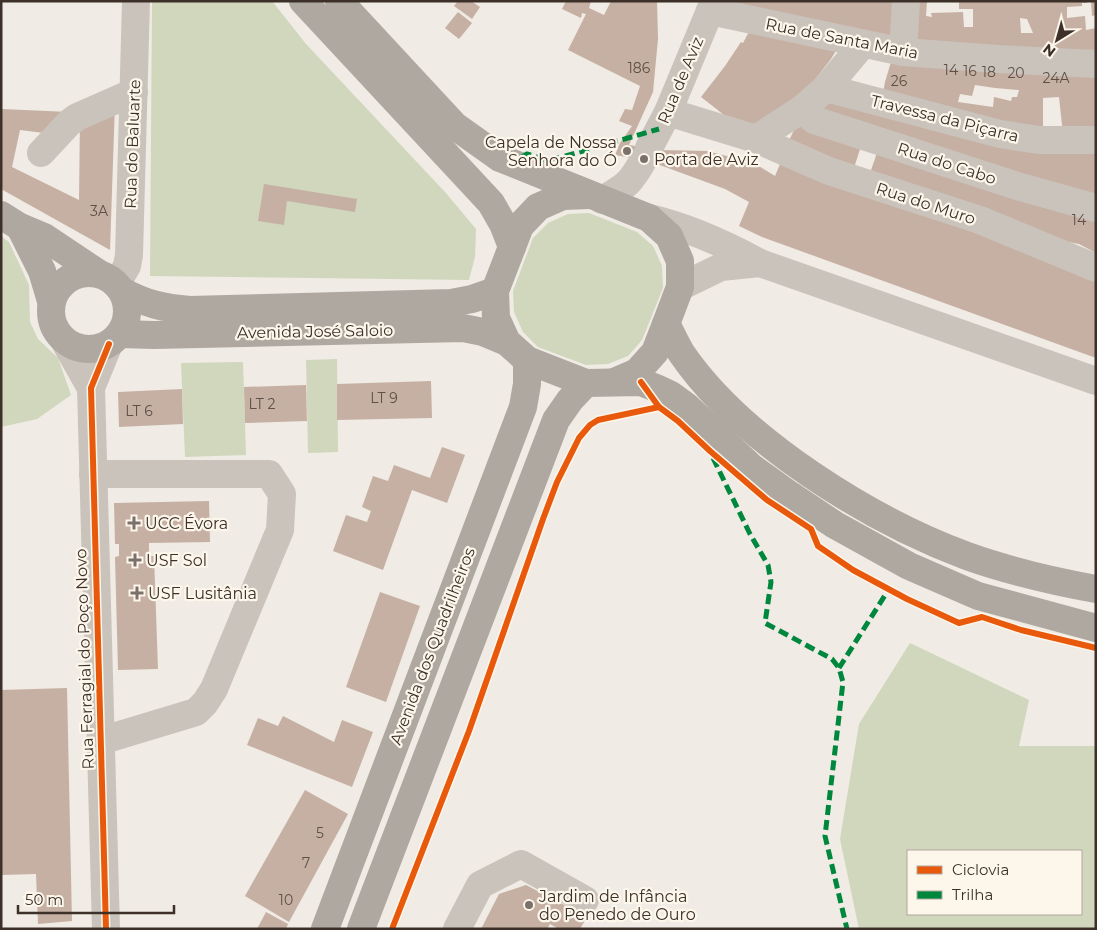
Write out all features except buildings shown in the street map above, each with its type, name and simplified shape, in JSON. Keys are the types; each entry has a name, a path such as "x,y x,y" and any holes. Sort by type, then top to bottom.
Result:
{"main road":[{"path":"303,1 491,203 512,248"},
{"path":"339,1 455,126 500,158 649,218 669,236 680,260 680,287 655,352 637,372 600,383 570,400 556,420 361,929"},
{"path":"517,351 496,318 495,291 520,226 538,207 563,196 596,197"},
{"path":"11,221 42,271 51,301"},
{"name":"Avenida José Saloio","path":"11,221 44,237 140,301 152,305 190,310 451,303 472,299 495,291"},
{"path":"83,272 112,282 127,305 126,320 114,339 94,349 79,348 65,342 55,330 50,316 51,301 57,287 69,277 83,272"},
{"path":"666,324 681,352 693,369 732,411 777,450 838,492 883,518 967,556 1012,571 1096,589"},
{"name":"Avenida José Saloio","path":"114,339 164,335 463,328 483,332 517,351 600,383"},
{"name":"Avenida dos Quadrilheiros","path":"324,929 523,407 527,384 517,351"},
{"path":"600,383 641,382 671,395 686,406 751,467 790,496 835,525 909,566 978,596 1089,626"}],"street":[{"name":"Rua do Baluarte","path":"112,282 127,266 129,255 136,1"},
{"path":"903,52 906,1"},
{"name":"Rua de Aviz","path":"596,197 622,189 633,179 668,112 708,4"},
{"name":"Rua de Santa Maria","path":"708,4 864,44 903,52 1096,64"},
{"path":"756,139 802,110 826,88 864,44"},
{"name":"Travessa da Piçarra","path":"826,88 1000,134 1039,140 1096,140"},
{"path":"41,153 77,117 134,92"},
{"name":"Rua do Cabo","path":"802,110 814,120 1017,186 1096,208"},
{"name":"Rua do Muro","path":"668,112 756,139 829,171 980,220 1096,268"},
{"path":"649,218 673,223 718,242 760,263 1096,381"},
{"path":"680,287 721,267 760,263"},
{"path":"92,388 114,339"},
{"path":"65,342 92,388"},
{"name":"Rua Ferragial do Poço Novo","path":"92,388 106,929"},
{"path":"93,474 269,474 282,494 280,530 214,689 205,703 196,712 100,741"},
{"path":"457,929 480,885 521,864 585,900"}],"green space":[{"path":"152,1 272,1 306,44 445,192 476,229 475,257 469,280 150,276"},
{"path":"589,213 637,232 653,246 662,266 663,288 642,340 628,356 608,364 586,365 538,347 523,332 514,312 513,291 533,238 548,223 568,214"},
{"path":"1,236 9,242 29,285 30,322 38,339 58,358 71,395 37,419 1,427"},
{"path":"337,359 338,452 308,453 306,360"},
{"path":"243,362 246,455 185,457 181,363"},
{"path":"910,643 1029,700 1019,746 1096,746 1096,929 859,929 840,839 859,724"}],"marked path":[{"path":"522,157 527,154 547,160 562,157 659,129"},
{"path":"713,458 750,534 768,565 771,582 765,623 832,659 839,668 843,682 825,836 847,929"},
{"path":"839,668 889,589"}],"cycle path":[{"path":"106,929 91,388 109,344"},
{"path":"641,382 659,407 678,421 767,500 811,529 818,546 853,570 907,599 959,623 982,617 1021,630 1096,648"},
{"path":"392,929 469,731 557,482 579,438 590,425 598,420 659,407"}],"place":[{"name":"Capela de Nossa Senhora do Ó","path":"627,151"},
{"name":"Porta de Aviz","path":"644,159"},
{"name":"UCC Évora","path":"134,523"},
{"name":"USF Sol","path":"135,560"},
{"name":"USF Lusitânia","path":"137,593"},
{"name":"Jardim de Infância do Penedo de Ouro","path":"529,905"}]}
